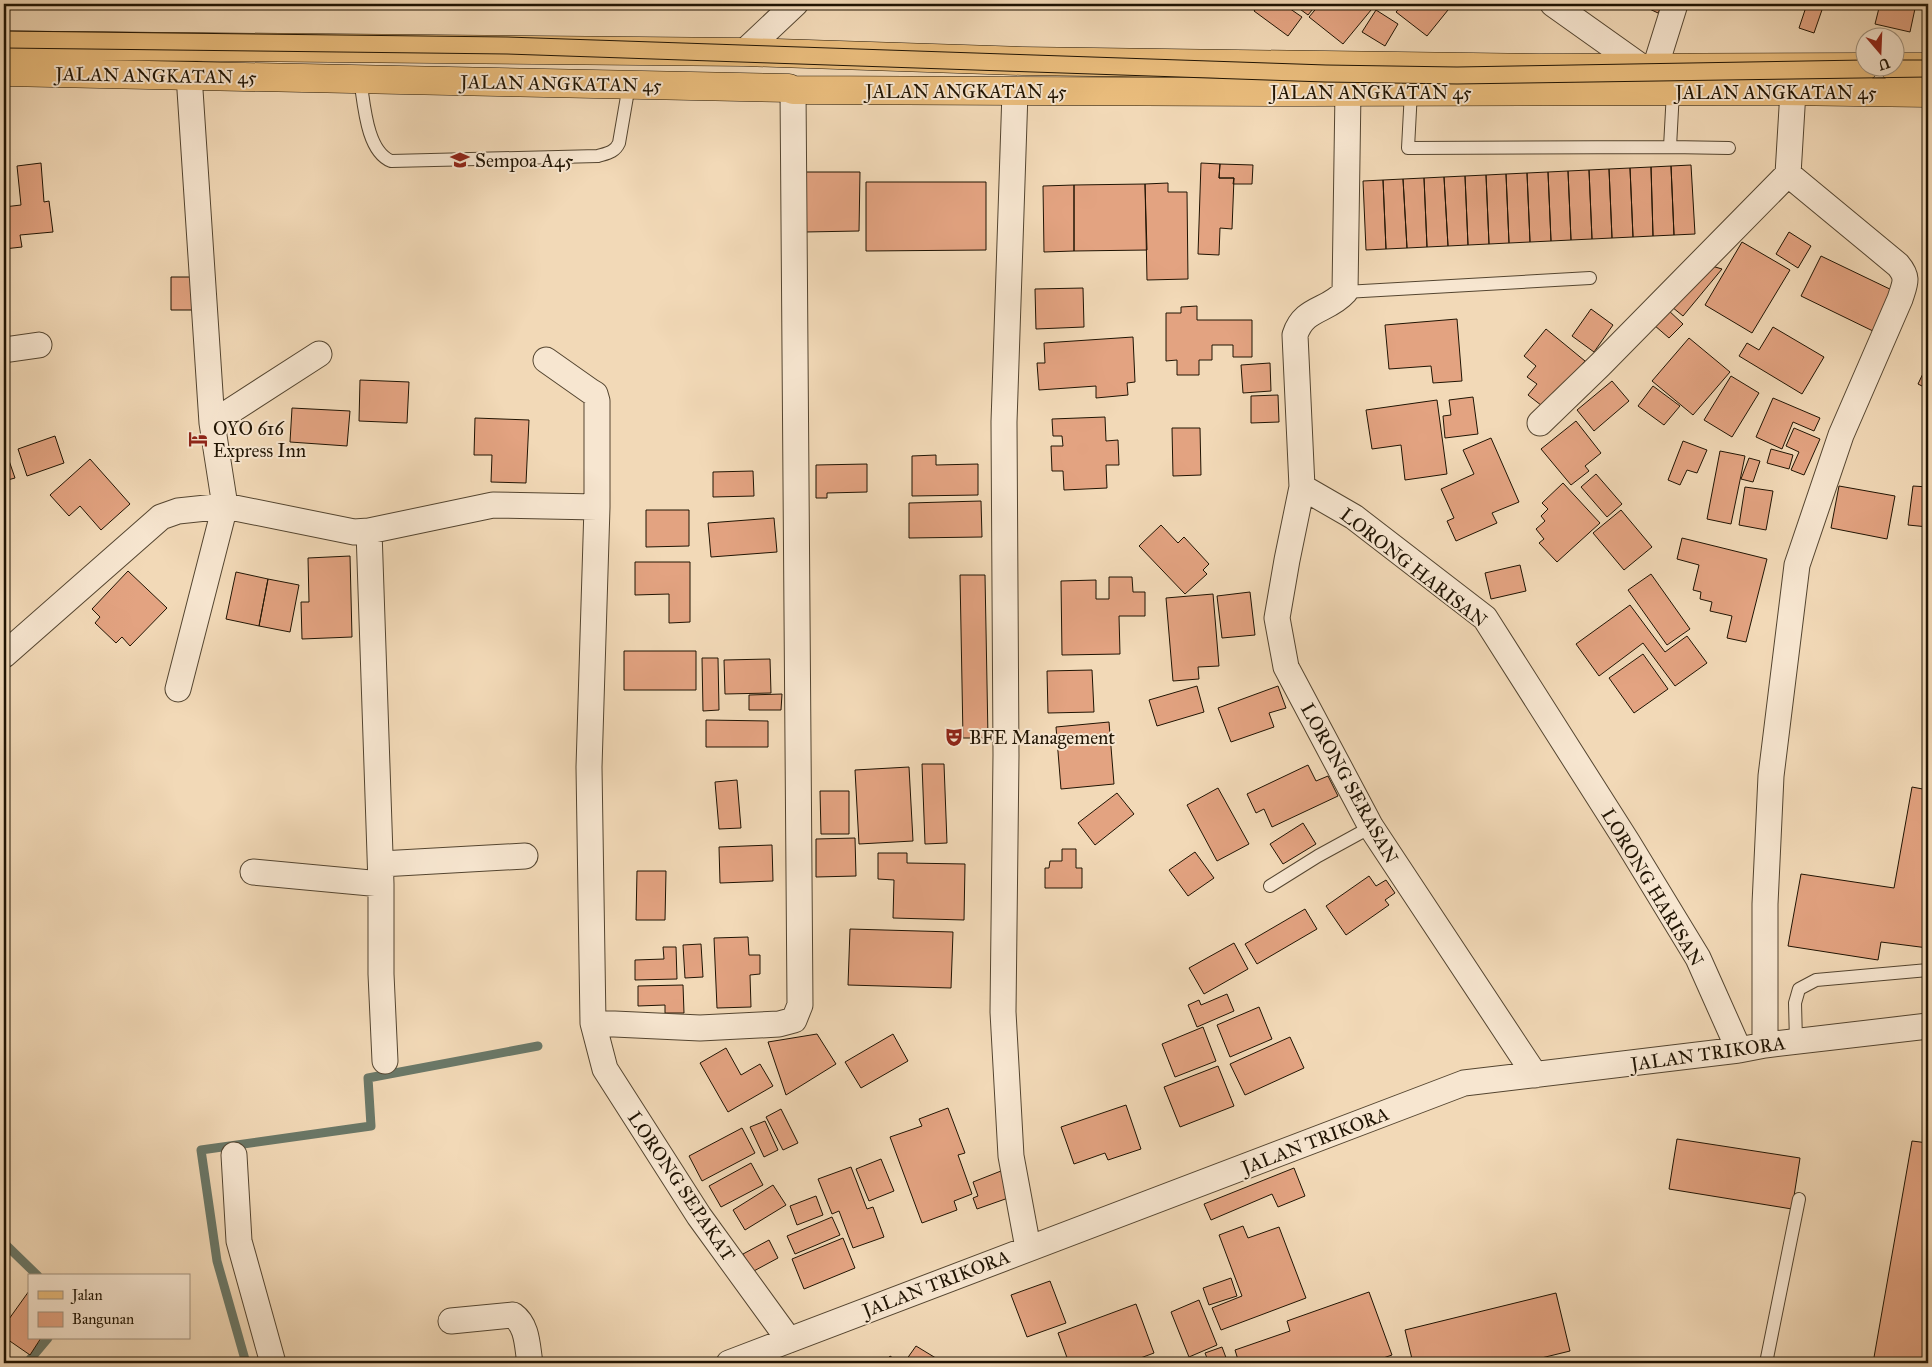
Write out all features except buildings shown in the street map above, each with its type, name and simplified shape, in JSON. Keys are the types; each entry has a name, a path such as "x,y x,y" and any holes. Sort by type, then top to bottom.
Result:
{"main road":[{"name":"JALAN ANGKATAN 45","path":"4,45 744,52 1022,61 1539,68 1854,67"},
{"name":"JALAN ANGKATAN 45","path":"1904,67 1928,67"},
{"name":"JALAN ANGKATAN 45","path":"4,72 789,88 793,90 1015,92 1793,91 1928,93"}],"street":[{"path":"1553,4 1649,68 1675,4"},
{"path":"744,52 785,7"},
{"path":"178,689 225,506 212,423 189,75"},
{"path":"593,1023 700,1028 779,1024 794,1020 800,1005 793,90"},
{"path":"1302,486 1295,335 1298,324 1306,315 1337,300 1345,292 1348,91"},
{"path":"1540,423 1607,358 1788,174 1793,91"},
{"path":"1015,92 1004,422 1006,755 1003,1012 1011,1156 1028,1248"},
{"path":"1765,1045 1765,904 1771,776 1797,565 1841,435 1906,281 1906,274 1898,265 1788,174"},
{"path":"4,350 39,345"},
{"path":"212,423 319,354"},
{"name":"LORONG SEPAKAT","path":"546,360 594,394 597,401 597,507 589,767 593,1023 605,1069 699,1216 789,1340"},
{"name":"LORONG SERASAN","path":"1302,486 1286,560 1277,618 1286,667 1371,827 1535,1075"},
{"name":"LORONG HARISAN","path":"1302,486 1354,517 1486,618 1698,958 1740,1050"},
{"path":"4,655 161,517 178,511 225,506 354,532 369,531 494,505 597,507"},
{"path":"369,531 381,874 385,1061"},
{"path":"253,872 381,874 525,856"},
{"name":"JALAN TRIKORA","path":"732,1363 1028,1248 1464,1084 1928,1026"},
{"path":"234,1155 239,1241 273,1363"},
{"path":"451,1321 513,1315 524,1327 530,1363"}],"lane":[{"path":"360,79 369,131 375,146 384,158 391,161 598,156 612,152 620,143 630,85"},
{"path":"1412,91 1408,148 1729,148"},
{"path":"1670,147 1673,91"},
{"path":"1345,292 1590,278"},
{"path":"1270,886 1318,856 1371,827"},
{"path":"1796,1041 1795,1003 1799,988 1816,980 1928,970"},
{"path":"1766,1363 1799,1199"}],"waterway":[{"path":"246,1363 217,1261 201,1150 371,1126 368,1078 538,1046"},
{"path":"4,1243 36,1274"},
{"path":"27,1363 46,1340"}],"tram line":[{"path":"4,31 507,37 1326,65 1457,67 1854,60"},
{"path":"4,48 507,54 1325,82 1457,84 1928,77"},
{"path":"1904,60 1928,60"}],"place":[{"name":"Sempoa A45","path":"460,160"},
{"name":"OYO 616 Express Inn","path":"198,439"},
{"name":"BFE Management","path":"954,737"}]}
